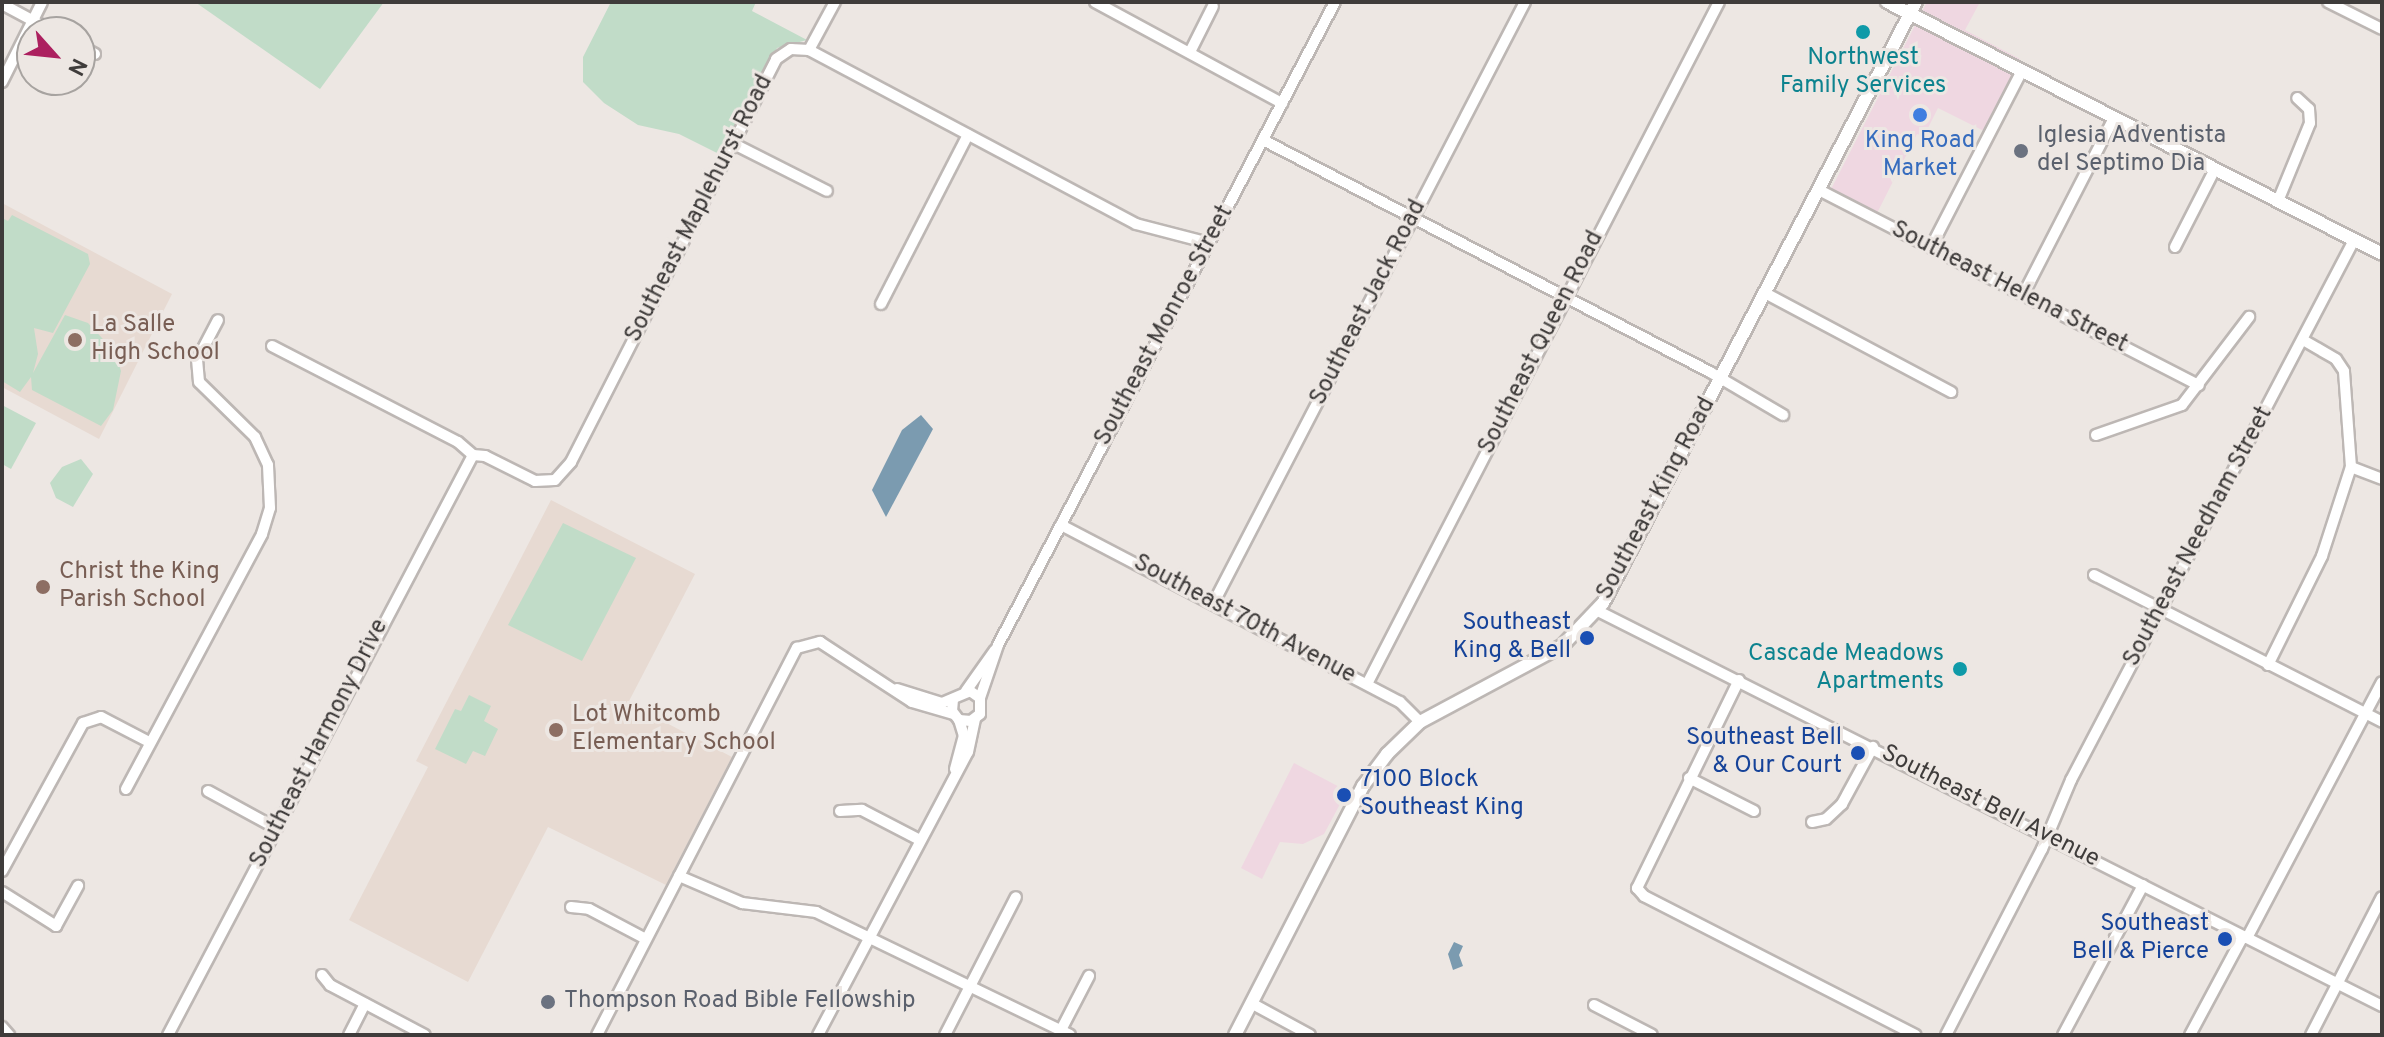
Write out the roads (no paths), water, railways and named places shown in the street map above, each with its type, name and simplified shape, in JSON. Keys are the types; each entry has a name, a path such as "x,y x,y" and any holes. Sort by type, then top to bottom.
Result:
{"main road":[{"path":"1887,2 2382,254"},
{"name":"Southeast King Road","path":"1235,1035 1363,786 1395,745 1420,722 1545,658 1598,611 1916,2"}],"street":[{"path":"835,2 809,50 1146,229 1209,243"},
{"path":"1095,2 1282,103"},
{"name":"Southeast Monroe Street","path":"966,691 995,650 1335,2"},
{"name":"Southeast Jack Road","path":"1213,604 1525,2"},
{"name":"Southeast Queen Road","path":"1367,684 1719,2"},
{"path":"2328,2 2382,29"},
{"path":"2,4 23,16"},
{"path":"1190,52 1213,6"},
{"name":"Southeast Maplehurst Road","path":"473,455 549,482 568,469 776,59 791,49 809,50"},
{"path":"2,82 16,54"},
{"path":"1931,247 2022,71"},
{"path":"2278,201 2310,123 2309,109 2297,98"},
{"path":"2023,295 2114,118"},
{"path":"881,304 968,135"},
{"path":"1263,140 1783,415"},
{"path":"734,144 827,191"},
{"path":"2175,247 2215,169"},
{"name":"Southeast Helena Street","path":"1819,190 2199,385"},
{"name":"Southeast Needham Street","path":"1946,1035 2161,609 2354,240"},
{"path":"1765,293 1951,392"},
{"path":"2096,435 2182,405 2249,317"},
{"path":"126,789 240,577 270,508 268,465 255,437 199,382 197,360 218,320"},
{"path":"2268,665 2322,556 2351,467 2344,371 2336,359 2303,340"},
{"path":"272,346 458,442 473,455"},
{"name":"Southeast Harmony Drive","path":"168,1035 473,455"},
{"path":"2351,467 2382,479"},
{"name":"Southeast 70th Avenue","path":"1061,525 1367,684 1406,706 1420,722"},
{"path":"2094,575 2382,722"},
{"name":"Southeast Bell Avenue","path":"1598,611 2382,1006"},
{"path":"597,1035 792,656 807,642 824,644 925,708 975,720"},
{"name":"Southeast Monroe Street","path":"980,698 995,650"},
{"path":"1739,680 1639,876 1637,888 1644,896 1916,1035"},
{"path":"2190,1035 2382,682"},
{"path":"818,1035 955,769 968,752 975,720 982,710 980,698 966,691 953,699 932,702 897,689"},
{"path":"953,699 964,736 955,769"},
{"path":"2,871 85,722 101,717 149,742"},
{"path":"1812,822 1826,819 1842,804 1873,747"},
{"path":"1689,778 1754,811"},
{"path":"208,791 276,828"},
{"path":"840,811 862,810 918,839"},
{"path":"679,876 742,903 805,908 1066,1033 1089,976"},
{"path":"2063,1035 2143,885"},
{"path":"2,892 56,926 78,886"},
{"path":"945,1035 1016,897"},
{"path":"2311,1035 2382,897"},
{"path":"571,907 589,909 646,939"},
{"path":"322,975 330,985 425,1035"},
{"path":"1251,1003 1310,1035"},
{"path":"349,1035 365,1004"},
{"path":"1594,1005 1652,1035"},
{"path":"2,1027 9,1035"}],"water":[{"path":"921,415 933,429 886,517 872,490 902,430"},
{"path":"1454,942 1463,946 1459,955 1463,966 1453,970 1448,954"}],"place":[{"name":"Northwest Family Services","path":"1863,32"},
{"name":"King Road Market","path":"1920,115"},
{"name":"Iglesia Adventista del Septimo Dia","path":"2021,151"},
{"name":"La Salle High School","path":"75,340"},
{"name":"Christ the King Parish School","path":"43,587"},
{"name":"Southeast King & Bell","path":"1587,638"},
{"name":"Cascade Meadows Apartments","path":"1960,669"},
{"name":"Lot Whitcomb Elementary School","path":"556,730"},
{"name":"Southeast Bell & Our Court","path":"1858,753"},
{"name":"7100 Block Southeast King","path":"1344,795"},
{"name":"Southeast Bell & Pierce","path":"2225,939"},
{"name":"Thompson Road Bible Fellowship","path":"548,1002"}]}
